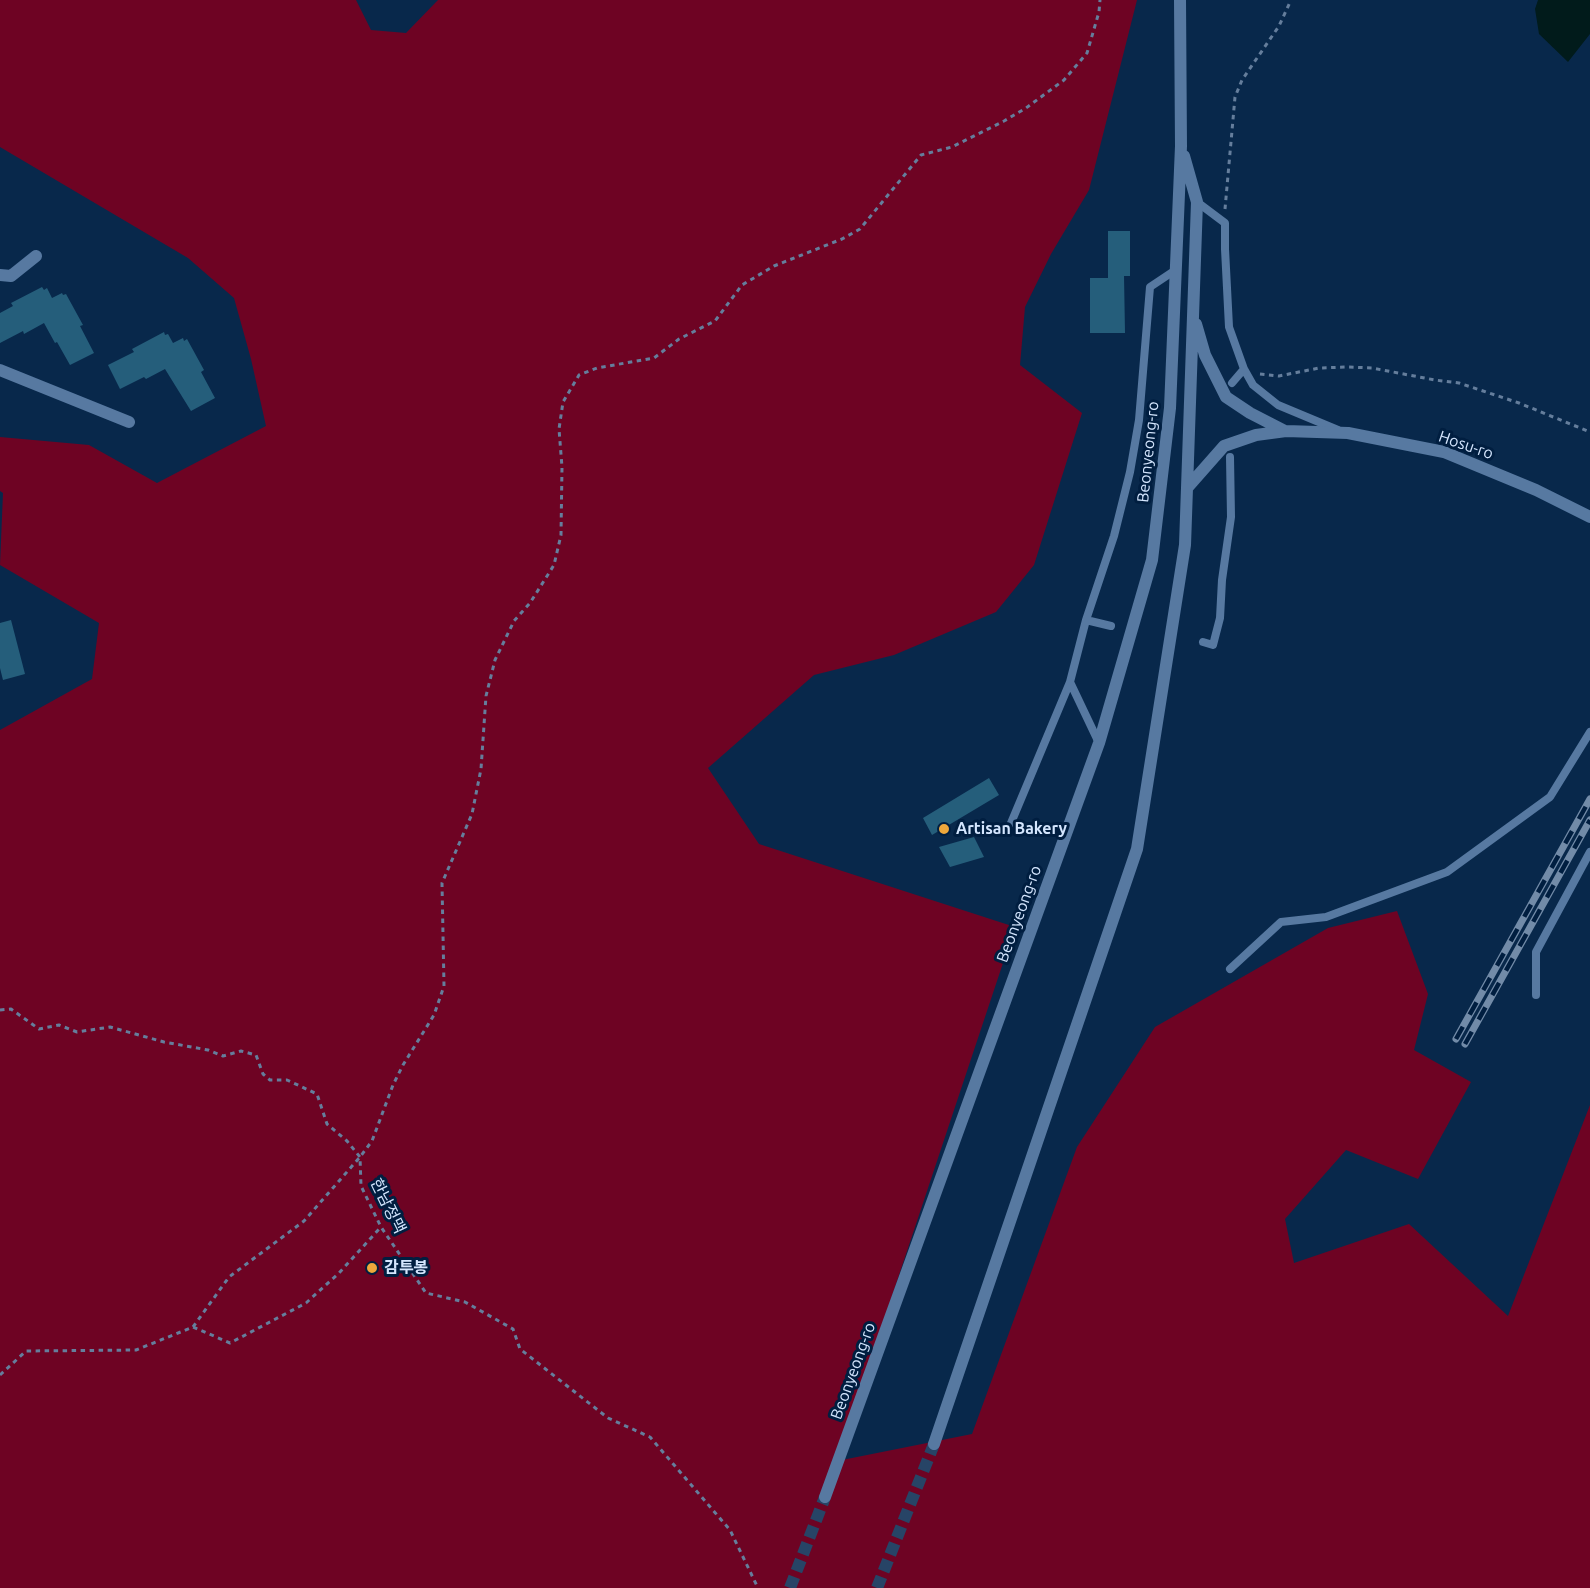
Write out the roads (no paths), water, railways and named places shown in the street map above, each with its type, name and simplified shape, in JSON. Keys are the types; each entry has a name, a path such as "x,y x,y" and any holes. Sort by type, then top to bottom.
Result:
{"street":[{"name":"Beonyeong-ro","path":"825,1497 1099,743 1152,560 1170,408 1181,146 1180,0"},
{"name":"Beonyeong-ro","path":"934,1444 1137,849 1185,545 1197,202 1181,146"},
{"path":"0,275 11,276 36,256"},
{"name":"Hosu-ro","path":"1193,315 1205,355 1226,397 1250,414 1286,431"},
{"path":"1,373 129,422"},
{"name":"Hosu-ro","path":"1187,488 1224,446 1256,435 1286,431 1348,434 1444,452 1536,489 1590,517"}],"lane":[{"path":"1197,202 1225,223 1229,327 1244,369 1253,385 1278,405 1348,434"},
{"path":"1011,823 1070,682 1086,620 1114,536 1130,472 1139,420 1150,287 1174,271"},
{"path":"1232,382 1244,369"},
{"path":"1203,642 1213,645 1220,618 1222,580 1231,517 1230,457"},
{"path":"1086,620 1111,626"},
{"path":"1070,682 1099,743"},
{"path":"1230,969 1281,922 1326,917 1447,872 1550,797 1590,732"},
{"path":"1536,996 1536,952 1590,852"}],"tunnel":[{"path":"877,1588 934,1444"},
{"path":"790,1588 825,1497"}],"railway":[{"path":"1456,1039 1590,799"},
{"path":"1465,1044 1590,820"}],"place":[{"name":"Artisan Bakery","path":"944,829"},
{"name":"감투봉","path":"372,1268"}]}
